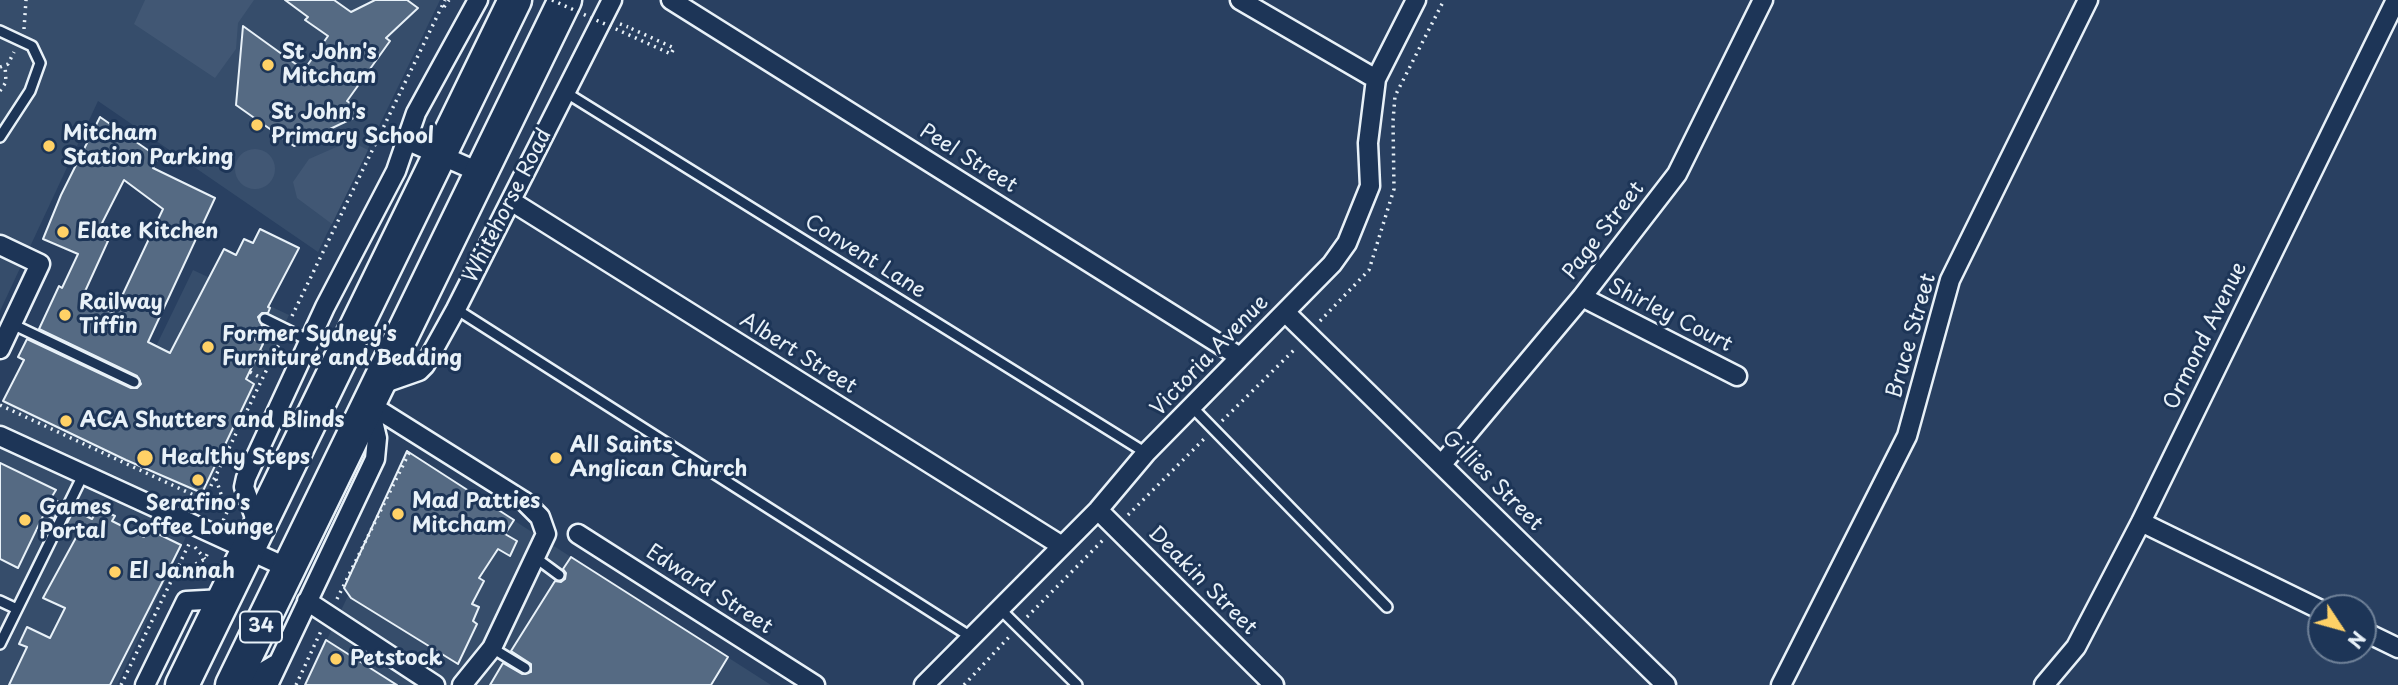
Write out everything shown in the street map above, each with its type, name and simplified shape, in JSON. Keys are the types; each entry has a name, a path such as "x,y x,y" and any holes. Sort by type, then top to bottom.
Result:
{"highway":[{"name":"34","path":"182,685 515,0"},
{"name":"Whitehorse Road","path":"232,685 565,0"}],"street":[{"path":"252,538 244,487 246,478 310,341 396,171 416,113 478,0"},
{"name":"Whitehorse Road","path":"374,395 419,371 456,309 612,0"},
{"name":"Peel Street","path":"671,0 1240,357"},
{"path":"1240,0 1376,79"},
{"name":"Victoria Avenue","path":"924,685 1098,510 1146,453 1332,264 1346,243 1370,186 1368,143 1376,79 1416,0"},
{"name":"Page Street","path":"1442,464 1582,297 1677,174 1763,0"},
{"name":"Bruce Street","path":"1781,685 1907,436 1950,280 2088,0"},
{"name":"Ormond Avenue","path":"2045,685 2076,647 2141,522 2396,0"},
{"name":"Whitehorse Road","path":"407,140 481,173"},
{"name":"Albert Street","path":"511,201 1062,546"},
{"path":"0,244 40,264 0,349"},
{"name":"Shirley Court","path":"1582,297 1737,376"},
{"name":"Gillies Street","path":"1285,312 1665,685"},
{"path":"374,395 525,502 540,517 546,534 492,648 462,685"},
{"path":"268,685 375,459 377,438 374,395"},
{"path":"0,436 83,475 252,538 290,569"},
{"name":"Deakin Street","path":"1098,510 1275,685"},
{"path":"2141,522 2307,603"},
{"name":"Edward Street","path":"578,534 815,685"},
{"path":"145,685 186,601 223,599"},
{"path":"307,601 435,685"},
{"path":"2377,638 2398,648"},
{"path":"241,685 278,663"}],"lane":[{"path":"0,31 26,43 36,51 40,63 26,99 0,137"},
{"name":"Convent Lane","path":"565,91 1146,453"},
{"path":"456,309 971,637"},
{"path":"265,319 310,341"},
{"path":"12,324 134,382"},
{"path":"1192,407 1387,607"},
{"path":"0,644 83,475"},
{"path":"536,558 559,575"},
{"path":"0,601 17,609"},
{"path":"999,608 1077,685"},
{"path":"492,648 525,668"}],"path":[{"path":"0,405 200,498 206,496 447,0"},
{"path":"552,0 671,54 674,48 618,23"},
{"path":"0,91 6,82 5,65"},
{"path":"260,351 272,357"},
{"path":"250,372 261,378"},
{"path":"296,685 413,444"},
{"path":"121,685 191,541"},
{"path":"175,575 205,559"}],"shaded area":[{"name":"St John's Primary School","path":"0,0 440,0 318,252 98,101 0,311"},
{"path":"145,0 254,0 238,23 236,49 215,78 134,24"},
{"path":"350,141 368,150 332,224 297,198 293,182 309,159"},
{"path":"255,149 269,155 275,169 269,183 255,189 241,183 235,169 241,155"},
{"path":"193,270 289,315 117,685 0,685 0,408 38,331 129,375 144,371"},
{"path":"415,457 571,557 771,685 305,685"}],"building":[{"path":"285,0 334,0 351,12 375,0 407,0 418,8 386,38 390,41 347,101 364,113 294,146 236,105 243,26 304,70 328,36 305,20 308,17"},
{"path":"100,117 158,157 153,168 215,198 148,342 170,353 224,249 236,255 244,239 253,243 260,229 299,248 268,307 268,313 262,313 258,317 262,325 255,340 263,344 246,379 254,384 202,493 3,401 24,360 18,357 27,339 131,388 137,388 141,384 137,376 39,329 78,254 43,239 61,195","holes":["124,180 163,209 114,313 82,298 108,241 96,235"]},
{"path":"407,451 514,520 505,534 517,541 510,556 498,549 479,578 484,581 472,604 479,607 473,621 477,624 458,664 351,598 344,588"},
{"path":"0,463 56,490 51,498 61,503 54,519 44,514 18,568 0,559"},
{"path":"98,508 115,516 112,521 144,537 148,529 181,545 110,685 9,685 27,647 19,644 27,627 50,638 65,608 43,598 79,532 66,525 74,510 92,519"},
{"path":"571,557 728,657 711,685 490,685 503,663 522,674 531,672 531,664 511,651 555,581 561,582 565,579 566,573 563,569"},
{"name":"Petstock","path":"326,640 397,685 305,685"}],"place":[{"name":"St John's Mitcham","path":"268,65"},
{"name":"St John's Primary School","path":"257,125"},
{"name":"Mitcham Station Parking","path":"49,146"},
{"name":"Elate Kitchen","path":"63,232"},
{"name":"Railway Tiffin","path":"65,315"},
{"name":"Former Sydney's Furniture and Bedding","path":"208,347"},
{"name":"ACA Shutters and Blinds","path":"66,421"},
{"name":"Healthy Steps","path":"145,458"},
{"name":"All Saints Anglican Church","path":"556,458"},
{"name":"Serafino's Coffee Lounge","path":"198,480"},
{"name":"Mad Patties Mitcham","path":"398,514"},
{"name":"Games Portal","path":"25,520"},
{"name":"El Jannah","path":"115,572"},
{"name":"Petstock","path":"336,659"}]}
